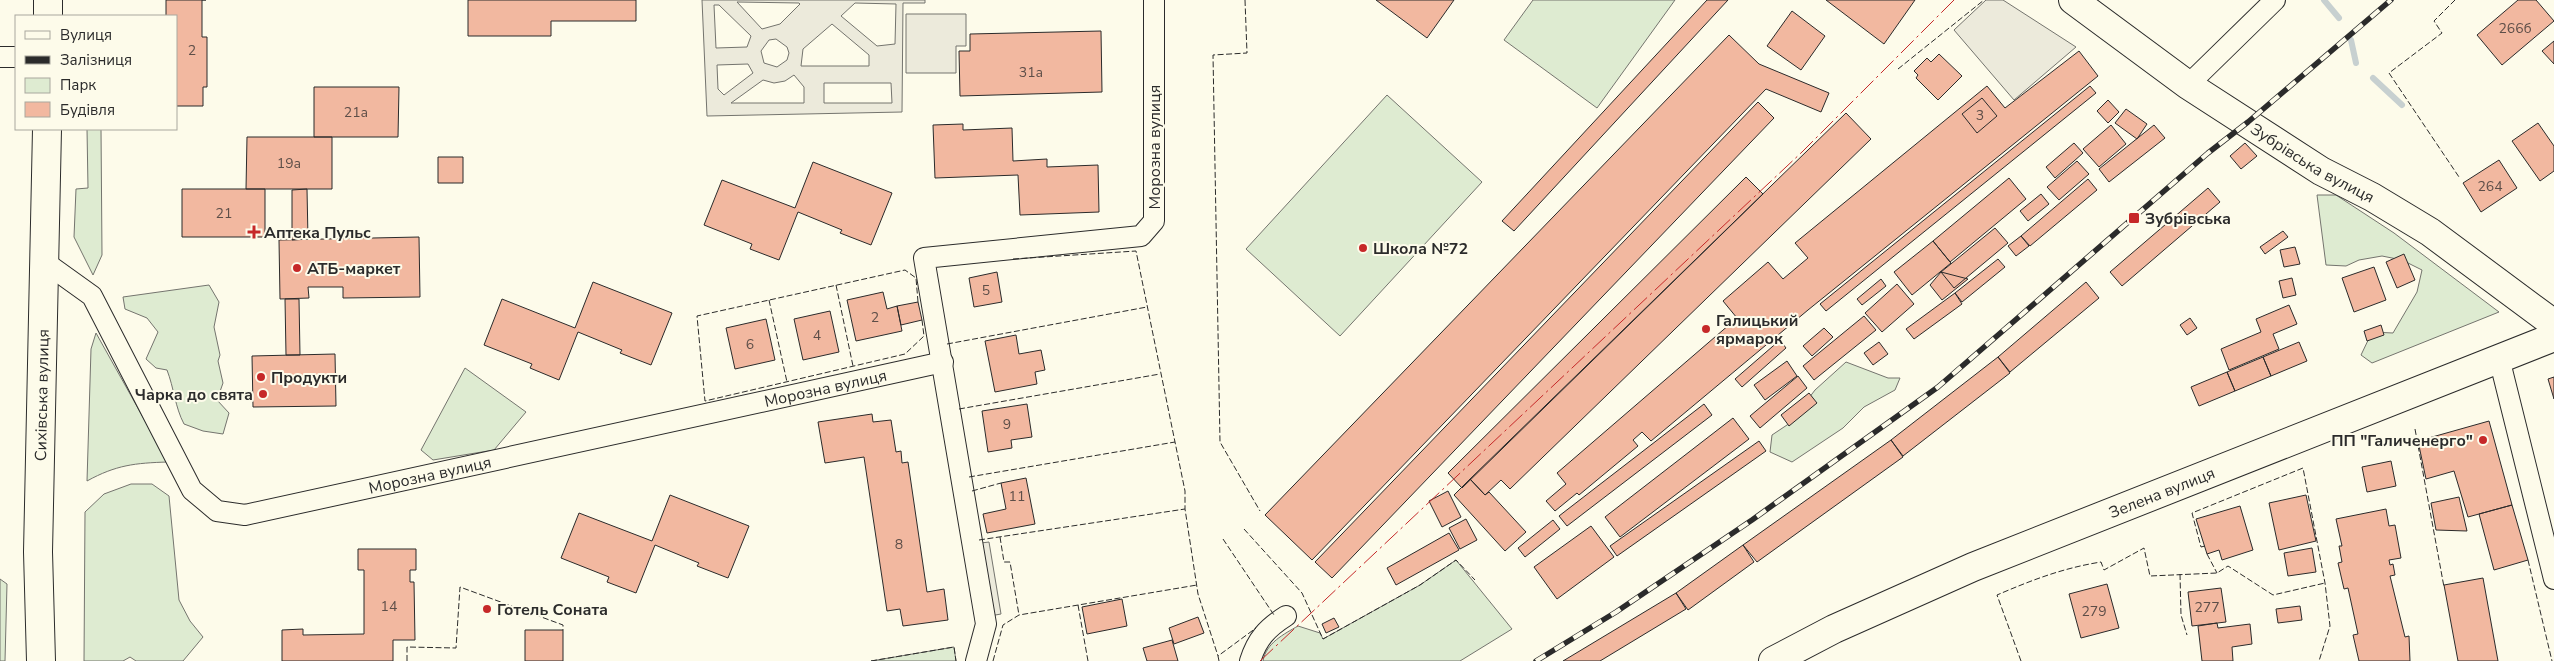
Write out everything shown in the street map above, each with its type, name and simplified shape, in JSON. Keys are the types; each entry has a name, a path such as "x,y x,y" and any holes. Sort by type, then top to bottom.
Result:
{"main road":[{"path":"48,0 48,15"},
{"name":"Зубрівська вулиця","path":"2072,0 2188,85 2321,171 2372,197 2430,232 2554,324"},
{"name":"Сихівська вулиця","path":"41,661 38,552 48,130"},
{"name":"Зелена вулиця","path":"1774,661 1834,629 1973,567 2554,337"}],"street":[{"name":"Морозна вулиця","path":"976,661 986,624 924,258 1141,236 1154,221 1154,0"},
{"path":"2188,85 2275,0"},
{"path":"0,57 15,57"},
{"name":"Морозна вулиця","path":"46,263 92,296 192,490 217,511 245,515 943,362"},
{"path":"2499,358 2554,579"},
{"path":"1250,661 1256,644 1263,633 1286,616"}],"green space":[{"path":"1533,0 1675,0 1597,108 1504,40"},
{"path":"1387,95 1482,182 1340,336 1246,249"},
{"path":"87,130 101,130 102,255 93,275 74,237 76,189 88,188"},
{"path":"2317,195 2336,195 2394,233 2499,312 2372,363 2361,355 2372,332 2393,333 2417,292 2422,270 2402,260 2382,256 2359,260 2346,266 2326,265"},
{"path":"209,285 219,302 214,327 223,383 217,400 229,413 223,434 203,431 184,424 167,370 156,368 146,359 158,332 147,318 125,309 123,297"},
{"path":"96,333 168,462 146,463 117,468 87,481 91,349"},
{"path":"1846,362 1888,378 1900,378 1895,390 1864,407 1843,428 1792,462 1770,452 1772,435 1790,423 1815,390"},
{"path":"465,368 526,412 494,450 433,460 421,450"},
{"path":"131,484 152,484 169,496 179,600 190,621 203,637 183,661 136,661 130,657 123,661 84,661 85,512 104,494"},
{"path":"1456,560 1512,629 1460,661 1263,661 1272,644 1298,626 1320,633 1323,639 1420,585"},
{"path":"0,579 7,584 5,661 0,661"},
{"path":"954,647 956,661 871,661"}],"shaded area":[{"path":"702,0 925,0 925,3 903,3 902,112 707,116","holes":["737,2 799,3 780,24 762,29","855,3 896,4 895,44 877,46 841,16","714,5 719,5 751,36 747,47 716,48","832,24 869,55 869,66 801,66 803,49","776,39 787,47 789,53 787,60 777,67 764,63 761,51 769,40","748,64 753,73 724,95 718,89 717,65","794,75 804,87 804,103 731,103 763,80 774,83 785,81","824,83 891,83 892,103 824,103"]},
{"path":"1986,0 2003,0 2076,47 2014,100 1954,30"},
{"path":"906,14 966,14 966,46 956,46 956,73 906,73"},
{"path":"989,542 1001,614 984,617 973,544"}],"building":[{"path":"166,0 202,0 202,37 207,37 207,87 203,87 203,106 178,106 178,15 166,15"},
{"path":"468,0 636,0 636,21 551,21 551,36 468,36"},
{"path":"1376,0 1454,0 1427,38"},
{"path":"1707,0 1728,0 1514,231 1502,221"},
{"path":"1826,0 1915,0 1884,44"},
{"path":"2518,0 2536,0 2554,21 2502,65 2477,35"},
{"path":"1792,11 1825,36 1801,70 1767,46"},
{"path":"1101,31 1102,92 960,96 959,51 970,51 970,34"},
{"path":"1729,35 1759,64 1829,93 1821,112 1766,89 1312,560 1265,515"},
{"path":"2554,41 2554,64 2542,51"},
{"path":"2079,51 2098,76 1808,310 1651,441 1642,432 1633,440 1638,446 1579,495 1577,493 1555,511 1546,501 1566,484 1557,473 1737,318 1723,301 1768,262 1783,279 1808,258 1795,243 1987,86 2005,108"},
{"path":"1939,54 1962,76 1938,100 1916,78 1918,75 1914,71 1927,58 1931,62"},
{"path":"2090,86 2096,93 1826,311 1820,304"},
{"path":"314,87 399,87 398,137 314,137"},
{"path":"1982,98 1997,116 1977,133 1962,114"},
{"path":"2108,100 2119,112 2108,123 2097,111"},
{"path":"1758,102 1774,118 1332,578 1315,562"},
{"path":"2126,109 2147,124 2137,139 2115,123"},
{"path":"1846,113 1871,139 1510,489 1501,480 1485,495 1470,479"},
{"path":"2538,123 2554,146 2554,171 2540,181 2512,141"},
{"path":"963,124 963,130 1012,128 1013,161 1047,159 1047,167 1098,165 1099,212 1020,215 1018,175 935,178 933,125"},
{"path":"2111,125 2126,144 2099,167 2083,149"},
{"path":"2154,125 2165,138 2109,182 2099,169"},
{"path":"247,137 332,137 332,189 246,189"},
{"path":"2074,143 2083,153 2055,178 2046,167"},
{"path":"2245,143 2257,156 2241,169 2230,156"},
{"path":"438,157 463,157 463,183 438,183"},
{"path":"2499,160 2517,188 2481,212 2463,183"},
{"path":"2077,161 2089,174 2059,200 2047,187"},
{"path":"813,162 892,193 871,245 840,233 842,230 798,212 779,260 750,249 752,244 704,225 722,180 795,208"},
{"path":"1746,177 1763,194 1462,488 1448,473"},
{"path":"2009,178 2026,199 1950,262 1933,241"},
{"path":"2088,179 2097,190 2030,246 2021,236"},
{"path":"2208,188 2220,202 2122,286 2110,272"},
{"path":"182,189 265,189 265,237 182,237"},
{"path":"307,189 308,239 292,240 292,190"},
{"path":"2041,194 2049,204 2028,221 2020,211"},
{"path":"1995,228 2008,243 1954,288 1941,272"},
{"path":"2283,231 2288,237 2265,254 2260,247"},
{"path":"2021,236 2029,246 2016,256 2008,246"},
{"path":"419,237 420,297 343,298 343,287 308,287 309,298 280,299 279,240"},
{"path":"1933,241 1951,263 1912,295 1894,272"},
{"path":"2295,247 2300,264 2284,267 2280,250"},
{"path":"2404,254 2415,280 2397,288 2386,262"},
{"path":"1998,259 2005,267 1962,302 1955,293"},
{"path":"2374,267 2386,300 2354,312 2342,278"},
{"path":"997,272 1002,302 974,307 969,278"},
{"path":"1941,272 1968,279 1942,300 1930,285"},
{"path":"2292,278 2296,295 2283,298 2279,281"},
{"path":"1881,279 1886,286 1862,305 1857,299"},
{"path":"593,282 672,313 651,365 620,353 622,350 578,332 559,380 530,368 532,364 484,345 502,299 575,328"},
{"path":"2086,282 2099,298 2010,372 1998,357"},
{"path":"1897,284 1914,304 1882,332 1865,313"},
{"path":"883,292 887,309 897,306 902,331 856,341 847,300"},
{"path":"1955,293 1962,304 1914,339 1906,329"},
{"path":"285,299 299,299 300,355 286,355"},
{"path":"918,302 922,320 901,325 897,306"},
{"path":"2289,305 2297,324 2273,334 2279,349 2229,370 2221,349 2261,332 2256,319"},
{"path":"830,311 839,352 803,360 794,319"},
{"path":"1864,316 1876,330 1814,380 1803,366"},
{"path":"2190,318 2197,328 2187,335 2180,325"},
{"path":"766,319 775,360 735,369 726,328"},
{"path":"2381,325 2384,335 2367,341 2364,331"},
{"path":"1824,328 1833,337 1812,356 1803,346"},
{"path":"1016,335 1019,354 1041,350 1045,370 1035,372 1037,384 995,392 985,341"},
{"path":"1780,340 1786,348 1742,387 1735,379"},
{"path":"1879,342 1888,354 1873,365 1864,353"},
{"path":"2299,342 2307,361 2271,376 2263,357"},
{"path":"335,354 336,406 253,407 252,356"},
{"path":"1998,357 2010,373 1903,456 1891,440"},
{"path":"2263,357 2271,376 2235,391 2227,372"},
{"path":"1787,361 1797,376 1765,400 1754,385"},
{"path":"2227,372 2235,391 2199,406 2191,387"},
{"path":"1798,376 1807,388 1760,428 1750,416"},
{"path":"2554,377 2554,399 2548,379"},
{"path":"1809,393 1817,403 1789,426 1781,415"},
{"path":"1027,404 1032,437 1011,440 1012,448 988,452 982,411"},
{"path":"1704,404 1712,415 1567,526 1559,516"},
{"path":"872,414 873,422 891,420 896,452 901,451 902,463 908,462 927,592 944,589 948,620 903,626 900,609 887,611 864,457 825,463 818,422"},
{"path":"1733,418 1749,439 1620,537 1605,517"},
{"path":"2489,421 2512,505 2468,517 2454,471 2426,479 2418,441"},
{"path":"1891,440 1903,457 1757,562 1743,545"},
{"path":"1759,441 1766,451 1617,556 1610,546"},
{"path":"2391,461 2396,486 2367,492 2362,467"},
{"path":"1026,478 1035,524 987,533 983,514 1006,509 1001,483"},
{"path":"1470,479 1485,495 1489,492 1526,532 1505,551 1454,495"},
{"path":"1448,491 1461,517 1442,527 1429,501"},
{"path":"670,495 749,526 728,578 697,566 699,563 655,545 636,593 607,582 609,577 561,558 579,513 652,541"},
{"path":"2306,495 2316,541 2279,550 2269,503"},
{"path":"2459,497 2467,531 2436,530 2431,503"},
{"path":"2512,505 2528,560 2494,570 2479,514"},
{"path":"2240,506 2253,550 2222,560 2219,550 2207,554 2196,519"},
{"path":"2386,509 2389,526 2395,525 2401,558 2389,560 2390,565 2393,564 2395,575 2390,576 2405,637 2409,636 2410,661 2359,661 2353,635 2358,634 2348,588 2344,589 2338,563 2342,562 2339,546 2342,546 2336,519"},
{"path":"1466,519 1477,540 1460,549 1449,528"},
{"path":"1553,520 1560,529 1525,557 1518,548"},
{"path":"1591,526 1614,557 1557,599 1534,567"},
{"path":"1449,533 1459,550 1396,585 1387,568"},
{"path":"1743,545 1754,562 1688,610 1676,593"},
{"path":"2312,548 2316,572 2288,576 2284,553"},
{"path":"358,549 416,549 416,570 410,570 410,582 414,582 415,640 393,640 393,661 282,661 282,630 303,629 303,635 364,634 364,570 358,570"},
{"path":"2483,578 2498,661 2458,661 2444,585"},
{"path":"2107,584 2119,628 2081,638 2069,594"},
{"path":"2221,588 2226,622 2192,626 2188,592"},
{"path":"1676,593 1686,609 1600,661 1563,661"},
{"path":"1122,599 1127,626 1087,634 1082,607"},
{"path":"2300,606 2302,620 2278,623 2276,609"},
{"path":"1198,617 1204,633 1174,644 1169,628"},
{"path":"1334,618 1339,627 1326,633 1322,624"},
{"path":"2217,623 2218,628 2250,624 2252,644 2232,647 2233,661 2202,661 2198,626"},
{"path":"525,630 563,630 563,661 525,661"},
{"path":"1172,640 1178,661 1147,661 1143,648"}],"waterway":[{"path":"2324,0 2339,18"},
{"path":"2351,40 2356,63"},
{"path":"2373,78 2402,105"}],"railway":[{"path":"1536,661 1616,612 1752,520 1938,387 2208,153 2248,122 2391,0"}],"fence":[{"path":"1245,0 1247,53 1213,55 1220,442 1260,511"},
{"path":"1898,69 1984,0"},
{"path":"2455,0 2434,21 2442,33 2389,73 2459,177"},
{"path":"1013,259 1136,251 1185,491 1185,509 1198,594 1218,656"},
{"path":"918,302 916,278 905,270 697,316 705,401 905,354 924,336 922,320"},
{"path":"836,285 853,366"},
{"path":"769,300 787,382"},
{"path":"947,344 1147,307"},
{"path":"959,409 1160,374"},
{"path":"2415,429 2444,587"},
{"path":"969,477 1175,442"},
{"path":"2205,546 2201,547 2192,513 2303,468 2325,583 2330,626 2319,661"},
{"path":"972,491 1001,483"},
{"path":"979,540 1185,509"},
{"path":"1244,529 1302,593 1323,639 1420,585 1456,560 1475,580"},
{"path":"1000,537 1004,562 1010,562 1019,615"},
{"path":"1223,539 1274,615"},
{"path":"2021,661 1997,595 2061,571 2101,562 2104,570 2144,548 2150,576 2217,573 2228,566 2273,595 2325,583"},
{"path":"2207,554 2217,573"},
{"path":"2528,560 2552,661"},
{"path":"2180,574 2181,615 2187,635"},
{"path":"993,661 1003,625 1019,615 1197,585"},
{"path":"407,661 407,647 456,648 460,587 563,625 563,630"},
{"path":"1078,605 1088,661"},
{"path":"1219,661 1218,656 1256,628"},
{"path":"871,661 954,647 956,661"}],"power":[{"path":"1260,661 1802,152 1954,0"}],"place":[{"name":"Зубрівська","path":"2134,218"},
{"name":"Аптека Пульс","path":"254,232"},
{"name":"Школа №72","path":"1363,248"},
{"name":"АТБ-маркет","path":"297,268"},
{"name":"Галицький ярмарок","path":"1706,329"},
{"name":"Продукти","path":"261,377"},
{"name":"Чарка до свята","path":"263,394"},
{"name":"ПП \"Галиченерго\"","path":"2483,440"},
{"name":"Готель Соната","path":"487,609"}]}
